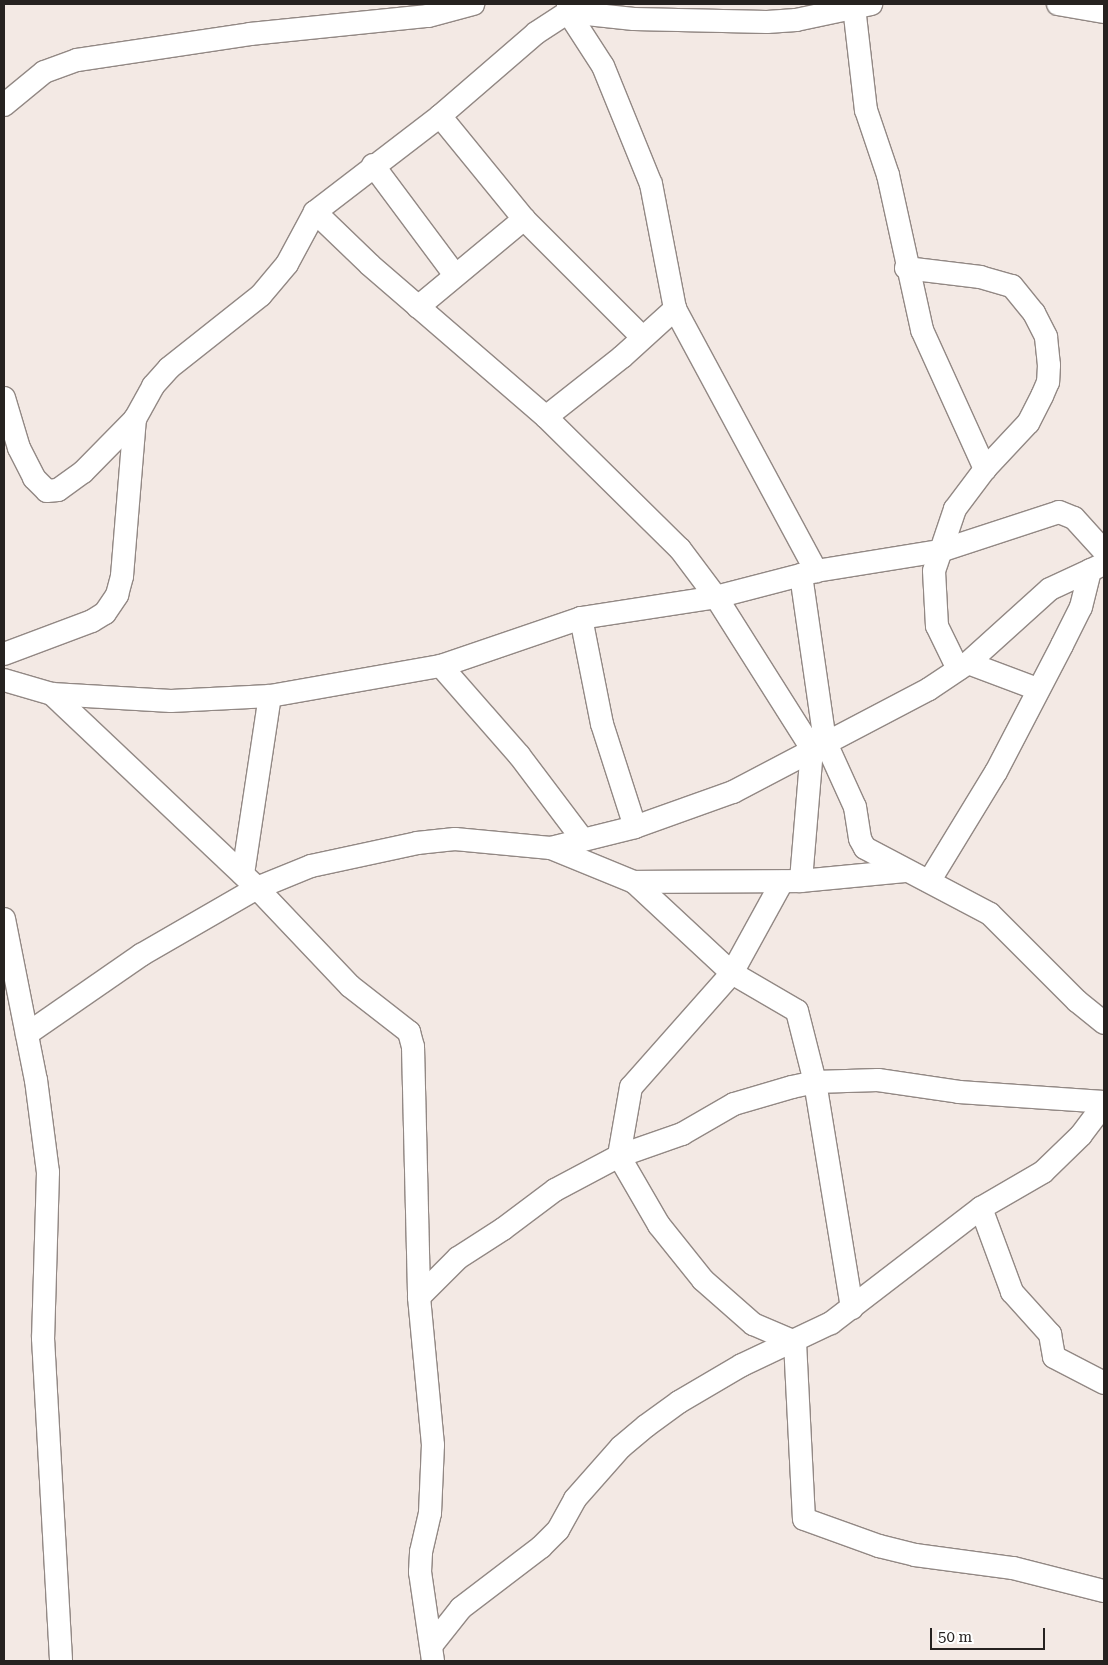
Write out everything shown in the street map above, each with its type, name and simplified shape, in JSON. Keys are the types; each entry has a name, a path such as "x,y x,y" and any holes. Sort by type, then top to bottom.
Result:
{"street":[{"path":"4,105 44,72 77,60 250,34 428,16 473,4"},
{"path":"1058,4 1104,12"},
{"path":"4,398 12,450 43,490 52,492 83,472 135,418 146,397 169,368 261,295 287,264 315,212 373,165 440,116 507,55 568,8 634,19 767,22 863,5 866,110 888,175 906,268 925,338 985,469"},
{"path":"568,8 603,66 651,184 675,309 808,573 818,745 792,882 732,973 632,1087 619,1156 659,1225 703,1280 753,1324 795,1342"},
{"path":"440,116 524,219 642,337"},
{"path":"373,165 455,275"},
{"path":"315,212 418,307 546,416 680,549 716,597 818,745 855,807 860,839 865,848 873,855 930,880 990,914 1077,1001 1104,1023"},
{"path":"418,307 524,219"},
{"path":"906,268 1007,284 1034,313 1046,337 1049,365 1048,382 1042,396 1028,423 985,469 955,509 934,571 935,618 963,666 1037,688"},
{"path":"546,416 622,357 675,309"},
{"path":"4,654 92,621 105,613 116,595 122,576 135,418"},
{"path":"4,680 52,694 170,701 270,696 441,666 582,618 716,597 808,573 940,551 1059,512 1074,518 1100,564"},
{"path":"551,848 635,827 733,792 818,745 929,688 963,666 1050,589 1100,564"},
{"path":"930,880 996,772 1037,688 1081,607 1100,564"},
{"path":"582,618 602,724 635,827"},
{"path":"441,666 519,755 583,840"},
{"path":"52,694 250,881 350,986 411,1037 419,1297 433,1445 430,1513 421,1552 420,1572 432,1654"},
{"path":"250,881 270,696"},
{"path":"27,1034 250,881 417,843 455,839 551,848 634,882 732,973 796,1012 814,1082 852,1308"},
{"path":"634,882 792,882 908,870"},
{"path":"4,919 27,1034 48,1172 43,1338 61,1661"},
{"path":"419,1297 458,1258 556,1190 619,1156 682,1134 734,1104 814,1082 878,1080 959,1092 1104,1104"},
{"path":"432,1654 461,1608 542,1547 558,1530 575,1499 622,1447 646,1426 706,1385 795,1342 852,1308 981,1208 1043,1172 1081,1135 1104,1104"},
{"path":"981,1208 1012,1292 1050,1334 1053,1355 1104,1383"},
{"path":"795,1342 802,1513 809,1523 915,1555 1013,1568 1104,1591"}]}
